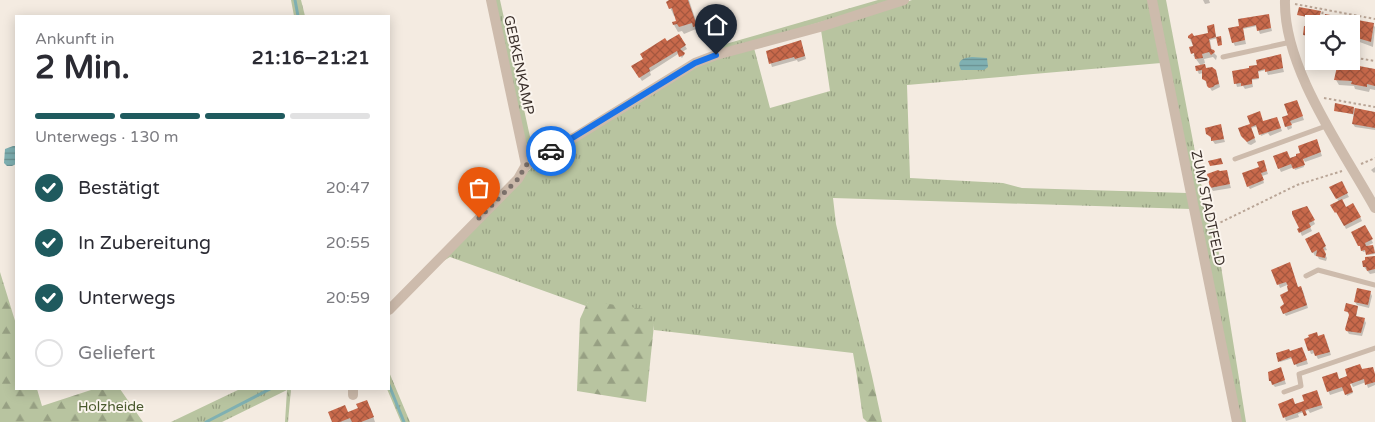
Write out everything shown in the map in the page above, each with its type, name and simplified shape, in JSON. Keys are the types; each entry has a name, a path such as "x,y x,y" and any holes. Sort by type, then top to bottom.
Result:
{"street":[{"name":"GEBKENKAMP","path":"491,0 526,165"},
{"path":"390,309 518,179 526,165 538,160 695,63 716,55 820,27 904,0"},
{"name":"ZUM STADTFELD","path":"1152,0 1237,422"},
{"path":"1285,1 1291,42 1312,96 1326,126 1375,208"}],"lane":[{"path":"1223,57 1291,42"},
{"path":"1235,159 1326,126"},
{"path":"1306,276 1318,270 1375,285"},
{"path":"1284,392 1301,386 1299,374 1375,348"}],"path":[{"path":"1285,1 1375,19"},
{"path":"1322,15 1323,9"},
{"path":"1360,58 1375,61"},
{"path":"1312,96 1375,108"},
{"path":"1200,233 1296,185 1352,168 1375,158"}],"green space":[{"path":"291,0 301,0 305,15 294,15"},
{"path":"493,0 500,0 534,155 537,157 535,158 527,156"},
{"path":"878,0 895,0 716,53 713,39 722,45"},
{"path":"912,0 1149,0 1161,63 907,85 910,178 1003,183 1022,188 1187,193 1191,209 833,198 836,224 872,376 857,376 853,353 654,330 654,325 588,302 586,306 450,257 440,263 531,168 697,64 754,48 770,108 830,91 821,30"},
{"path":"1156,0 1166,0 1205,204 1215,229 1246,422 1239,422"},
{"name":"Holzheide","path":"0,272 15,321 15,390 37,390 42,406 91,390 121,390 143,422 0,422"},
{"path":"588,301 644,309 654,325 646,402 577,391 580,319"},
{"path":"390,374 410,422 401,422 387,390 390,390"},
{"path":"857,376 872,376 882,422 867,422 863,418"},
{"path":"238,390 287,390 222,422 171,422"},
{"path":"287,390 291,390 288,422 285,422"}],"water":[{"path":"972,57 987,58 988,67 984,70 961,70 959,64 961,60"},
{"path":"15,146 15,164 7,166 4,163 5,149"}],"building":[{"path":"669,0 688,0 697,26 693,27 692,23 679,27 677,24 673,25 672,22 676,21 672,8 669,9 666,2"},
{"path":"1299,7 1321,11 1320,15 1297,15"},
{"path":"1269,14 1271,28 1257,31 1256,25 1243,28 1245,40 1232,43 1228,28 1239,26 1238,19"},
{"path":"1360,20 1374,23 1371,42 1360,39"},
{"path":"1214,24 1216,37 1209,39 1211,49 1215,52 1211,55 1209,52 1202,54 1203,58 1195,59 1194,53 1191,54 1189,47 1193,46 1188,36 1192,33 1194,36 1208,33 1207,26"},
{"path":"679,34 686,45 680,49 685,53 684,55 679,57 677,51 649,68 650,71 639,78 631,66 643,59 640,54 665,38 667,41"},
{"path":"1221,36 1222,45 1218,46 1216,37"},
{"path":"801,40 805,56 769,64 766,51"},
{"path":"1281,54 1283,68 1265,72 1265,69 1258,71 1259,78 1252,79 1252,84 1241,86 1241,83 1234,84 1232,71 1249,68 1249,66 1257,65 1256,60"},
{"path":"1205,64 1206,68 1212,67 1216,70 1219,84 1209,88 1206,81 1202,79 1202,70 1196,71 1195,66"},
{"path":"1360,66 1375,69 1375,86 1367,84 1367,87 1351,84 1352,81 1334,80 1336,70 1360,70"},
{"path":"1297,100 1303,116 1290,121 1292,125 1285,127 1282,117 1288,115 1284,104"},
{"path":"1335,103 1354,107 1353,114 1334,111"},
{"path":"1355,108 1375,112 1375,128 1352,124"},
{"path":"1260,111 1263,121 1277,117 1281,128 1259,135 1256,125 1251,127 1255,138 1247,142 1241,136 1238,128 1250,124 1247,116"},
{"path":"1221,124 1224,139 1211,141 1211,137 1206,134 1205,128"},
{"path":"1317,139 1321,152 1303,159 1305,165 1293,169 1291,164 1278,169 1273,156 1287,151 1290,158 1296,156 1296,154 1300,153 1298,146"},
{"path":"1221,158 1223,164 1210,166 1208,161"},
{"path":"1264,160 1267,171 1261,173 1264,180 1247,187 1242,173 1259,167 1257,162"},
{"path":"1218,170 1227,170 1230,184 1210,188 1207,174"},
{"path":"1342,181 1348,193 1336,199 1329,187"},
{"path":"1342,199 1346,207 1353,203 1361,217 1344,226 1330,205"},
{"path":"1307,206 1315,220 1309,223 1311,227 1299,233 1297,229 1299,228 1292,211"},
{"path":"1365,225 1373,239 1365,243 1366,246 1373,245 1375,253 1366,255 1365,250 1361,251 1351,232"},
{"path":"1319,232 1326,246 1323,248 1326,254 1325,258 1316,256 1317,250 1312,253 1305,239"},
{"path":"1375,256 1375,269 1367,271 1366,267 1363,267 1362,261 1365,260 1365,257"},
{"path":"1290,262 1298,287 1301,286 1307,305 1283,314 1280,307 1284,304 1280,295 1288,291 1288,286 1286,282 1277,285 1271,270"},
{"path":"1357,288 1371,291 1368,305 1354,302"},
{"path":"1346,303 1358,306 1356,316 1365,318 1361,333 1346,331 1345,329 1349,315 1348,312 1344,311"},
{"path":"1317,332 1318,336 1324,334 1330,352 1315,356 1313,350 1308,351 1304,339 1309,337 1308,335"},
{"path":"1302,347 1307,360 1294,365 1291,357 1278,362 1276,353"},
{"path":"1360,364 1362,369 1373,367 1375,382 1365,385 1364,379 1350,384 1353,392 1345,395 1342,387 1327,392 1322,377 1337,372 1339,379 1347,376 1345,369"},
{"path":"1281,367 1285,380 1272,385 1271,381 1269,381 1268,372"},
{"path":"1317,390 1322,405 1305,410 1307,415 1304,416 1302,411 1283,418 1278,404 1293,398 1295,404 1304,401 1302,395"},
{"path":"367,400 374,417 361,422 352,422 350,418 340,422 332,422 328,412 345,405 348,412 358,408 356,404"}],"waterway":[{"path":"295,0 298,15"},
{"path":"390,387 404,422"},
{"path":"206,422 268,390"}],"way so far":[{"path":"479,218 518,179 526,165 538,160 551,151"}],"route":[{"path":"551,151 695,63 716,55"}]}
